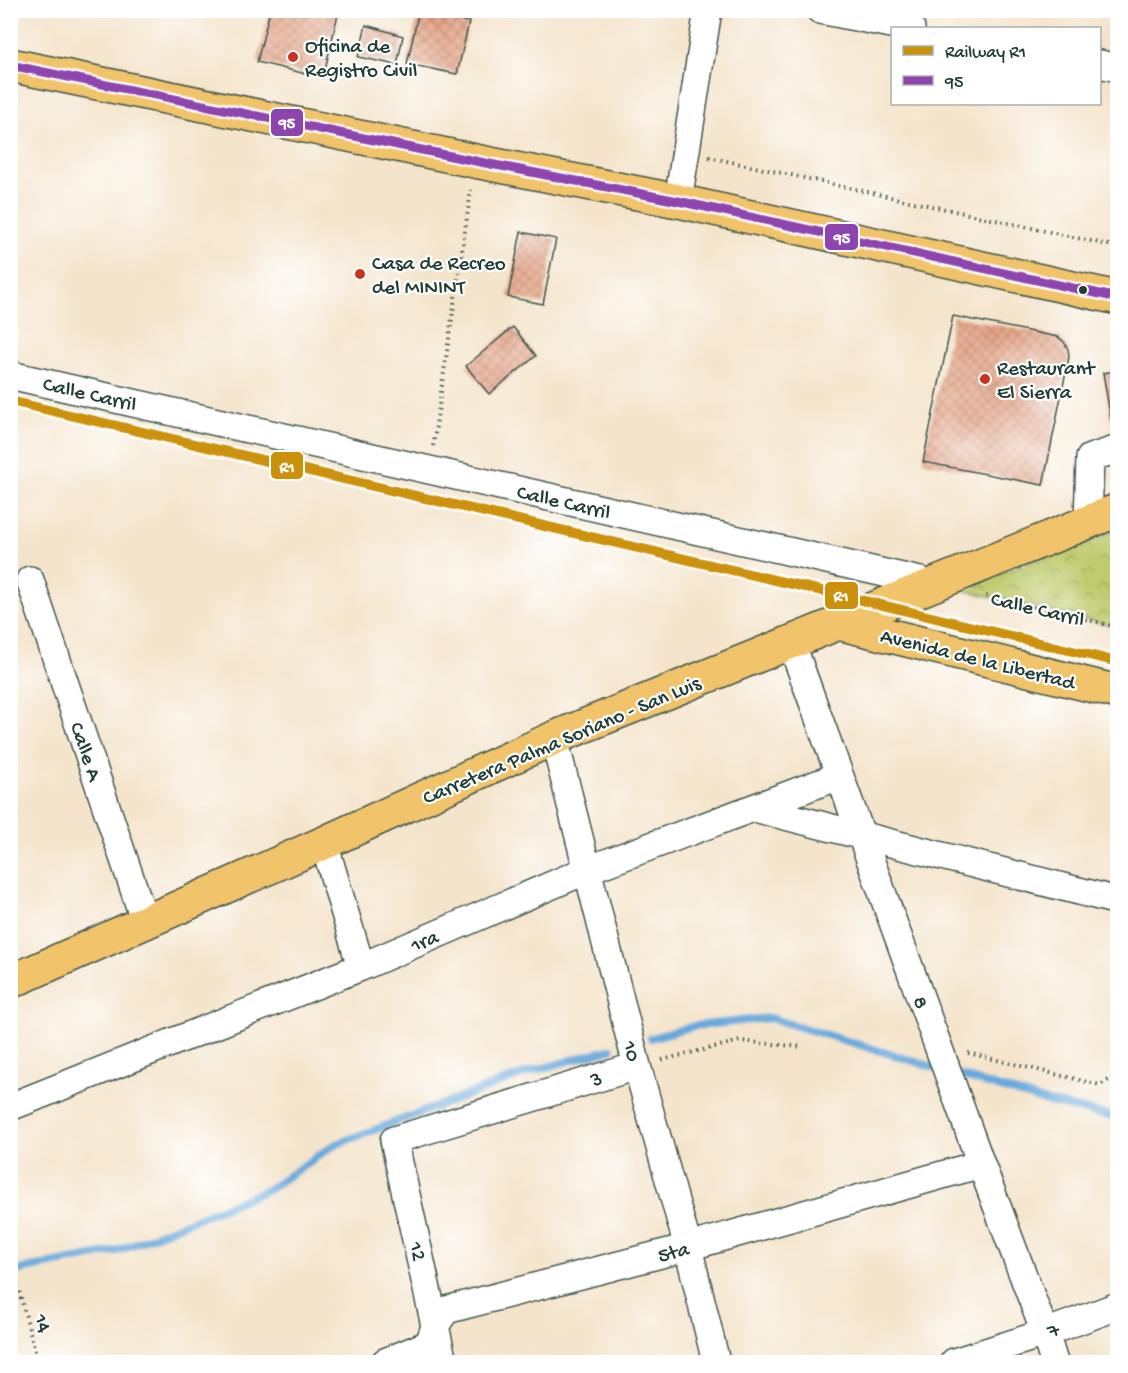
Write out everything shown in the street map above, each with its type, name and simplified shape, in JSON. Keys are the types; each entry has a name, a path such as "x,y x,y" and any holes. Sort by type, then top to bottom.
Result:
{"main road":[{"path":"10,65 678,201 1118,298"},
{"name":"Carretera Palma Soriano - San Luis","path":"10,982 554,738 1103,516"},
{"name":"Avenida de la Libertad","path":"838,623 1118,692"}],"street":[{"path":"678,201 708,10"},
{"path":"820,10 905,27"},
{"path":"1101,64 1118,68"},
{"name":"Calle Carril","path":"10,375 933,584"},
{"path":"1103,516 1090,458 1118,449"},
{"name":"Calle A","path":"30,580 145,922"},
{"name":"8","path":"791,642 981,1164 1045,1332 1054,1362"},
{"name":"10","path":"554,738 637,1066 716,1362"},
{"name":"1ra","path":"10,1107 361,967 587,870 839,776"},
{"path":"753,808 1118,901"},
{"path":"324,843 361,967"},
{"name":"3","path":"394,1140 637,1066"},
{"name":"12","path":"394,1140 443,1362"},
{"name":"5ta","path":"385,1362 429,1344 435,1326 446,1310 687,1247 981,1164"},
{"name":"7","path":"954,1362 1118,1306"}],"path":[{"path":"685,152 1118,248"},
{"path":"429,471 475,161"},
{"name":"Calle Carril","path":"982,595 1118,627"},
{"path":"637,1066 740,1041 803,1047"},
{"path":"938,1046 1100,1085 1118,1075"},
{"name":"14","path":"10,1257 38,1362"}],"green space":[{"path":"1117,530 1117,627 959,589"}],"building":[{"path":"270,10 339,10 323,78 257,62"},
{"path":"419,10 455,10 454,19 469,22 457,74 407,64"},
{"path":"366,25 403,36 397,65 358,57"},
{"path":"521,232 556,239 543,304 508,297"},
{"path":"953,316 1058,337 1068,349 1069,357 1043,485 923,462"},
{"path":"513,327 536,356 489,394 466,366"},
{"path":"1118,371 1118,419 1111,420 1103,373"}],"waterway":[{"path":"651,1038 694,1026 770,1018 940,1069"},
{"path":"10,1272 117,1251 269,1189 334,1145 529,1072 611,1049"},
{"path":"954,1074 1047,1102 1118,1118"}],"rail line":[{"name":"R1","path":"10,401 1118,662"}],"transit line":[{"name":"95","path":"10,65 678,201 1118,298"}],"place":[{"name":"Oficina de Registro Civil","path":"293,57"},
{"name":"Casa de Recreo del MININT","path":"360,274"},
{"name":"Restaurant El Sierra","path":"985,379"}]}
